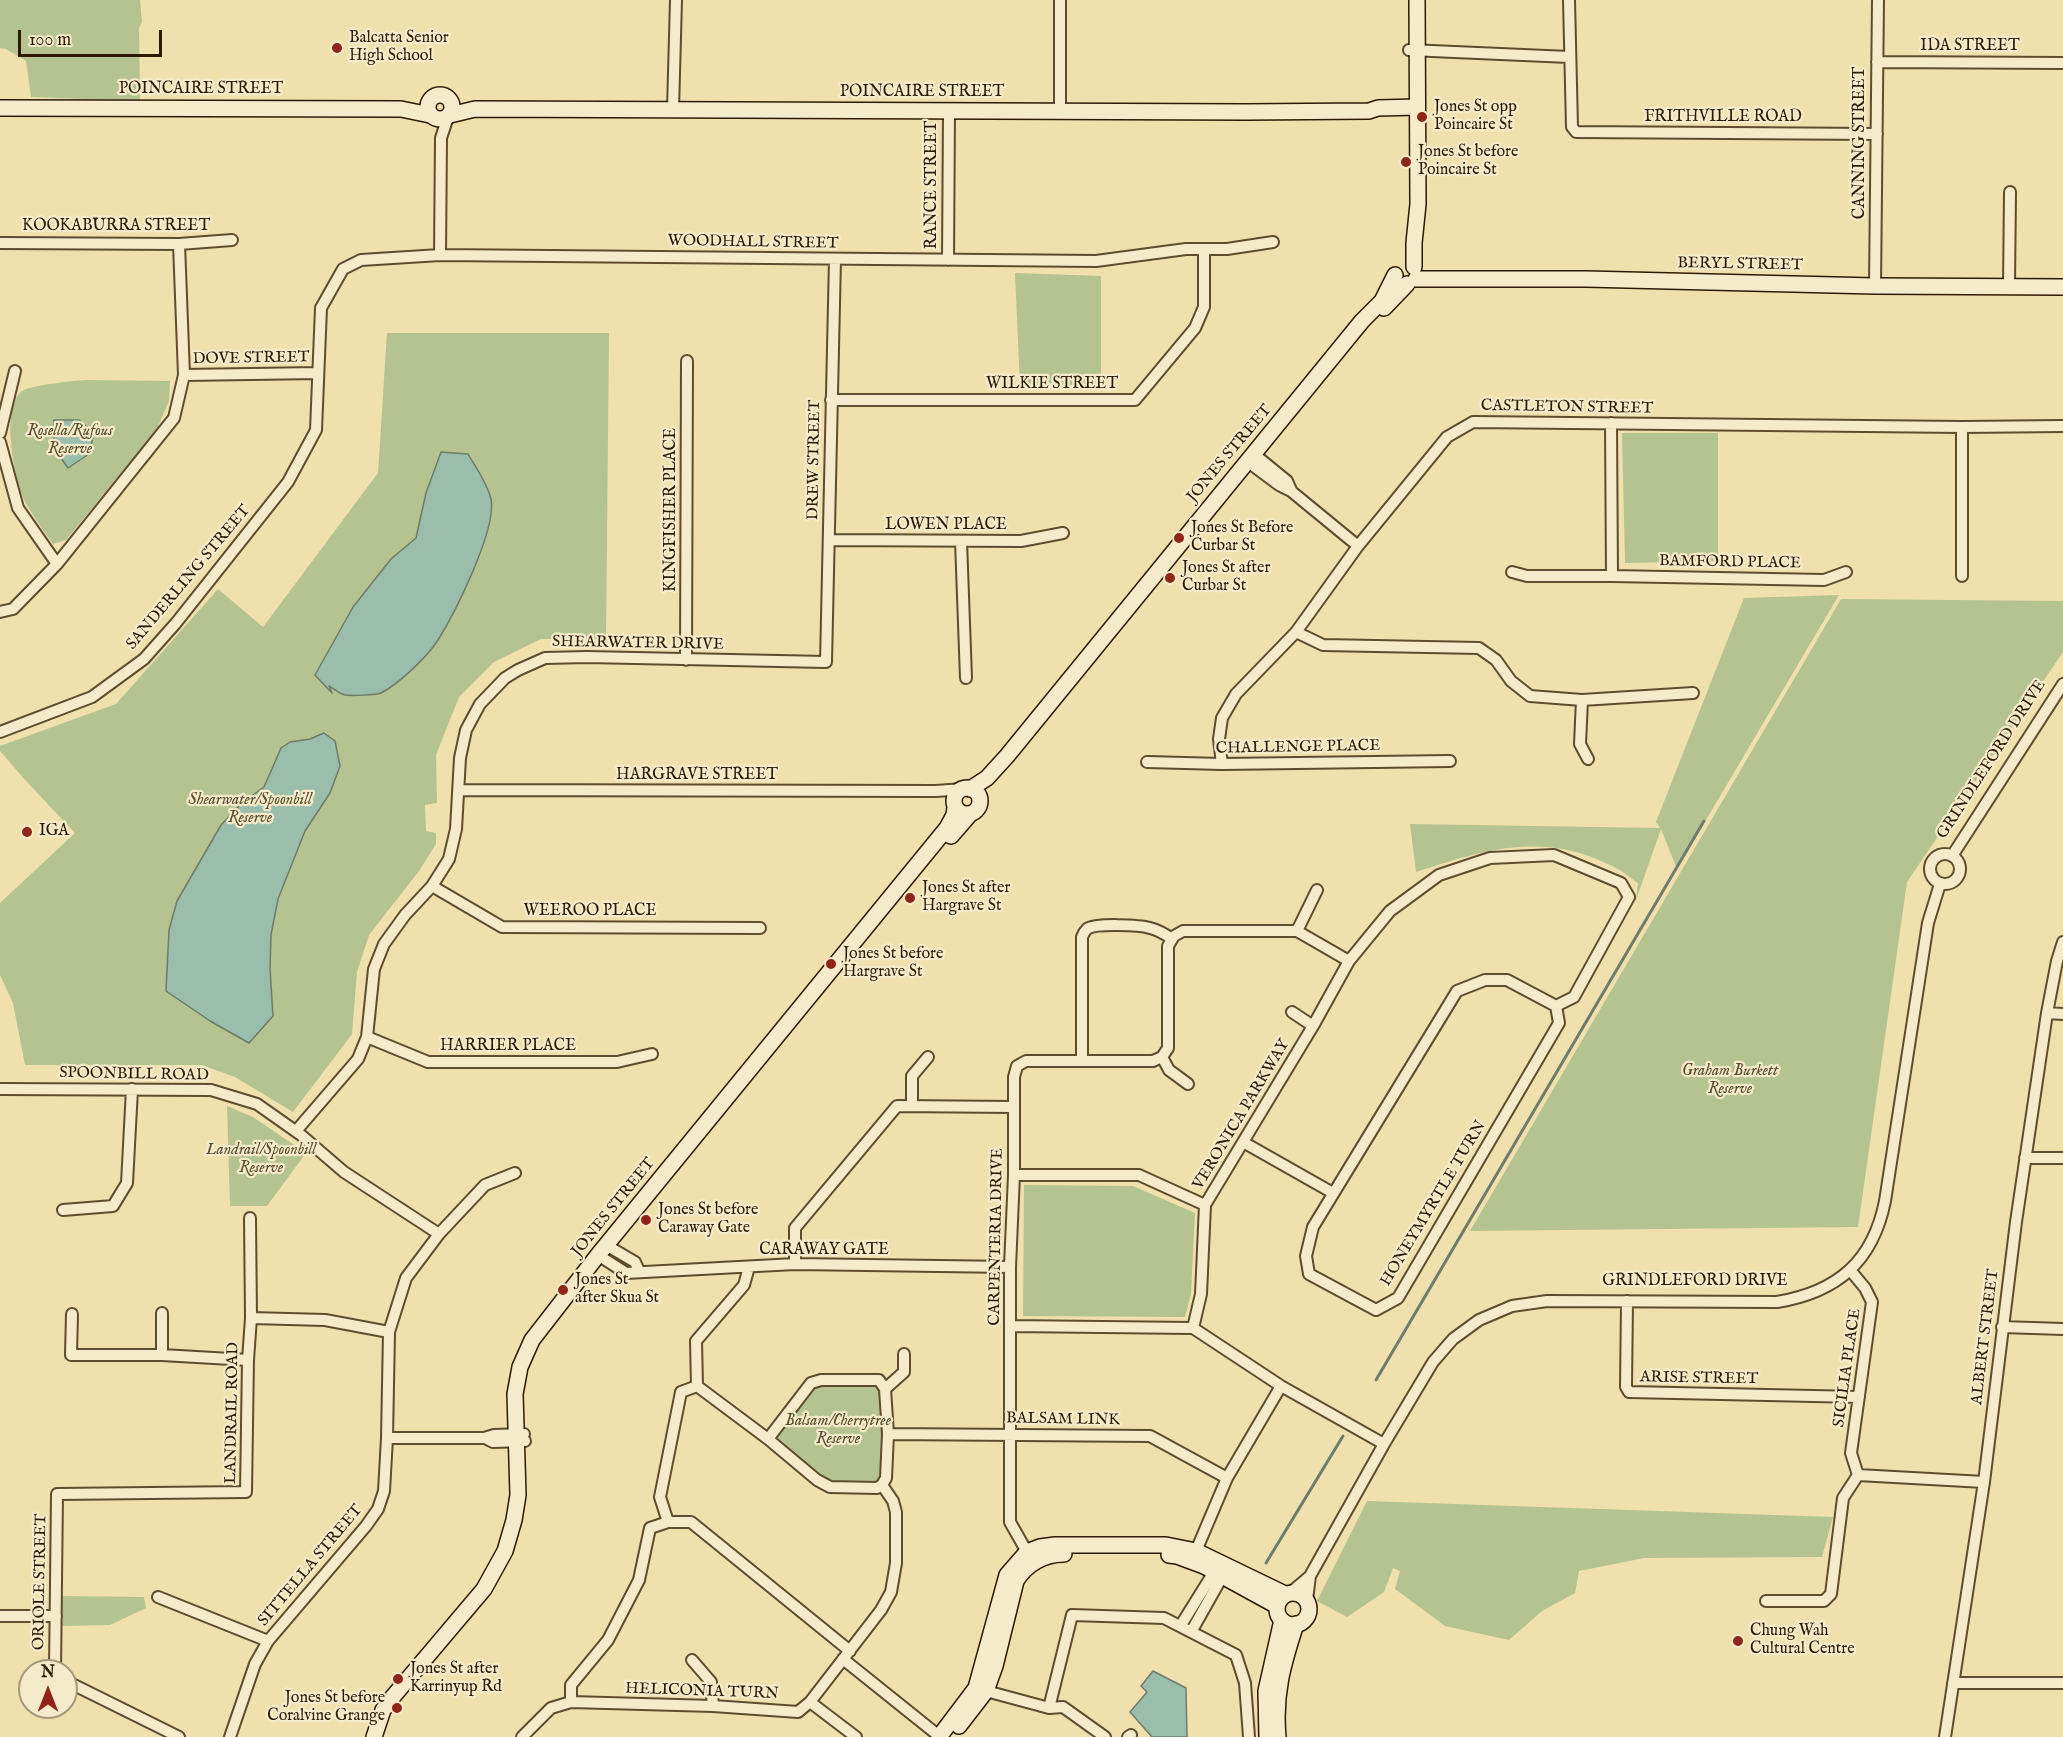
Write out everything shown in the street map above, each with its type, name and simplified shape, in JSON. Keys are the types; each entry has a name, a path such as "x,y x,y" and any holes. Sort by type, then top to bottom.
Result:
{"street":[{"path":"673,110 676,0"},
{"path":"1060,0 1060,112"},
{"path":"1407,274 1414,243 1418,204 1409,0"},
{"path":"1413,54 1417,0"},
{"path":"1413,54 1450,52 1569,57 1569,0"},
{"name":"CANNING STREET","path":"1875,286 1878,0"},
{"name":"FRITHVILLE ROAD","path":"1569,57 1572,127 1576,132 1877,134"},
{"name":"IDA STREET","path":"1877,62 2063,63"},
{"name":"POINCAIRE STREET","path":"401,109 433,98 428,106 443,113"},
{"name":"POINCAIRE STREET","path":"0,108 401,109 443,113 475,109 1369,111 1379,114 1413,111"},
{"name":"RANCE STREET","path":"948,260 949,111"},
{"path":"440,255 443,113"},
{"path":"2009,286 2010,192"},
{"name":"KOOKABURRA STREET","path":"0,243 179,244 232,240"},
{"name":"WOODHALL STREET","path":"318,373 321,308 343,269 360,260 440,255 1096,261 1186,249 1227,249 1272,242"},
{"path":"0,612 13,609 57,564 174,418 184,375 179,244"},
{"name":"WILKIE STREET","path":"831,400 1135,400 1195,328 1204,308 1204,249"},
{"name":"DREW STREET","path":"826,662 835,259"},
{"name":"BERYL STREET","path":"1407,274 1875,286 2063,287"},
{"name":"JONES STREET","path":"605,1252 947,828 954,815 955,796 971,791 996,769 1372,321 1407,274"},
{"name":"KINGFISHER PLACE","path":"686,660 687,361"},
{"path":"0,433 15,371"},
{"name":"DOVE STREET","path":"184,375 318,373"},
{"name":"SANDERLING STREET","path":"0,732 92,697 144,659 176,623 288,482 316,430 318,373"},
{"name":"CASTLETON STREET","path":"1222,764 1219,739 1222,718 1236,694 1296,632 1358,546 1447,437 1473,422 2063,426"},
{"path":"1611,423 1612,576"},
{"path":"1962,427 1962,576"},
{"path":"0,442 18,508 57,564"},
{"path":"1254,460 1287,481 1291,491 1358,546"},
{"name":"LOWEN PLACE","path":"829,540 1022,541 1063,533"},
{"path":"961,541 966,678"},
{"name":"BAMFORD PLACE","path":"1512,572 1527,576 1824,580 1846,572"},
{"path":"1296,632 1323,645 1479,648 1496,660 1511,681 1530,696 1581,700 1693,693"},
{"name":"SHEARWATER DRIVE","path":"296,1131 358,1059 368,1037 374,969 384,944 405,915 432,886 449,860 454,845 460,758 466,730 480,704 505,678 545,658 826,662"},
{"name":"GRINDLEFORD DRIVE","path":"1952,856 2063,684"},
{"path":"1581,700 1580,744 1588,759"},
{"name":"CHALLENGE PLACE","path":"1147,762 1222,764 1450,761"},
{"name":"HARGRAVE STREET","path":"459,790 971,791"},
{"path":"936,791 962,813 970,814"},
{"name":"JONES STREET","path":"381,1737 399,1701 496,1588 517,1544 525,1518 527,1486 515,1394 520,1367 542,1325 970,814 978,809 971,791"},
{"name":"VERONICA PARKWAY","path":"1193,1328 1201,1294 1205,1205 1313,1026 1349,961 1390,911 1439,875 1490,858 1554,855 1621,883 1629,897 1574,997 1556,1006"},
{"path":"1939,855 1952,856 1958,861 1960,874 1953,883 1940,884 1933,878 1930,866 1939,855"},
{"name":"GRINDLEFORD DRIVE","path":"1267,1737 1266,1691 1286,1608 1310,1576 1433,1362 1453,1339 1479,1320 1512,1306 1546,1301 1777,1302 1797,1299 1835,1283 1864,1257 1881,1219 1928,923 1940,884"},
{"name":"WEEROO PLACE","path":"432,886 502,927 760,928"},
{"path":"1297,931 1317,890"},
{"path":"1082,1060 1082,937 1086,930 1093,926 1137,926 1156,930 1172,939"},
{"path":"1188,1084 1169,1070 1162,1057 1168,1048 1168,946 1172,939 1183,931 1297,931 1349,961"},
{"name":"ALBERT STREET","path":"1945,1737 1984,1482 2025,1158 2047,1013 2063,942"},
{"name":"HONEYMYRTLE TURN","path":"1485,980 1507,980 1556,1006 1559,1023 1398,1298 1376,1310 1309,1274 1306,1256 1313,1227 1332,1193 1457,991 1485,980"},
{"path":"1292,1012 1313,1026"},
{"path":"2047,1013 2063,1014"},
{"name":"HARRIER PLACE","path":"368,1037 428,1062 617,1062 652,1054"},
{"path":"912,1106 912,1076 928,1057"},
{"name":"CARPENTERIA DRIVE","path":"1027,1552 1010,1522 1010,1267 1014,1175 1014,1077 1017,1066 1026,1061 1153,1061 1162,1057"},
{"name":"SPOONBILL ROAD","path":"0,1089 211,1090 257,1104 296,1131 344,1173 439,1234"},
{"path":"63,1210 113,1206 127,1183 132,1089"},
{"path":"795,1264 795,1228 897,1106 1014,1107"},
{"path":"1243,1142 1332,1193"},
{"path":"2025,1158 2063,1158"},
{"name":"SITTELLA STREET","path":"230,1737 255,1664 268,1641 378,1509 384,1491 387,1438 388,1332 406,1278 439,1234 485,1185 515,1173"},
{"path":"1014,1175 1139,1175 1205,1205"},
{"name":"LANDRAIL ROAD","path":"57,1494 246,1492 251,1318 250,1218"},
{"name":"CARAWAY GATE","path":"605,1252 635,1262 639,1271 655,1272 795,1264 1010,1267"},
{"path":"697,1386 696,1341 744,1285 748,1267"},
{"name":"SICILIA PLACE","path":"1850,1270 1865,1288 1872,1302 1851,1453 1858,1475"},
{"name":"ARISE STREET","path":"1627,1301 1626,1387 1629,1392 1860,1397"},
{"path":"162,1313 162,1355"},
{"path":"72,1314 71,1355 162,1355 248,1360"},
{"path":"251,1318 325,1320 388,1332"},
{"path":"1010,1326 1193,1328 1281,1386 1384,1444"},
{"path":"2002,1327 2063,1329"},
{"path":"885,1389 904,1372 904,1354"},
{"path":"697,1386 768,1439 817,1480 830,1487 877,1488 886,1478 888,1434 885,1389 879,1380 822,1380 811,1383 768,1439"},
{"path":"668,1522 660,1497 681,1392 697,1386"},
{"path":"1196,1551 1227,1478 1281,1386"},
{"name":"BALSAM LINK","path":"888,1434 1150,1436 1227,1478"},
{"path":"387,1438 484,1438 493,1442 520,1438"},
{"name":"JONES STREET","path":"374,1737 383,1710 484,1589 499,1564 510,1537 517,1508 520,1438"},
{"path":"1766,1601 1824,1601 1832,1594 1843,1498 1858,1475 1984,1482"},
{"path":"856,1737 810,1702 881,1610 891,1592 896,1563 896,1512 893,1501 882,1485"},
{"name":"ORIOLE STREET","path":"55,1659 57,1494"},
{"path":"522,1737 551,1708 571,1702 571,1685 608,1640 639,1580 650,1528 668,1522 691,1522 939,1737 976,1688 1007,1575 1027,1552 1040,1547 1166,1545 1196,1551 1286,1608"},
{"path":"950,1737 986,1691 995,1666 1016,1581 1028,1566 1037,1561 1060,1554 1177,1556 1204,1566 1286,1608"},
{"path":"1181,1625 1218,1575"},
{"path":"1191,1632 1218,1575"},
{"name":"GRINDLEFORD DRIVE","path":"1286,1608 1301,1623 1308,1615 1310,1576"},
{"path":"1286,1608 1300,1594 1307,1600"},
{"path":"158,1597 268,1641"},
{"name":"GRINDLEFORD DRIVE","path":"1278,1737 1277,1700 1284,1660 1286,1608"},
{"path":"1049,1708 1072,1615 1164,1618 1236,1655 1245,1683 1249,1737"},
{"path":"0,1616 56,1616"},
{"path":"692,1660 711,1682 713,1706"},
{"path":"1953,1683 2063,1683"},
{"path":"78,1687 179,1737"},
{"path":"986,1691 1049,1708 1063,1707 1105,1737"},
{"name":"HELICONIA TURN","path":"571,1702 713,1706 798,1712 810,1702"}],"green space":[{"path":"0,0 140,0 142,22 139,28 140,101 31,97 26,61 0,48"},
{"path":"1015,273 1101,276 1101,384 1020,387"},
{"name":"Shearwater/Spoonbill Reserve","path":"387,333 609,333 606,639 541,639 494,662 459,697 436,755 437,803 425,805 426,831 436,833 436,844 419,871 369,935 357,972 352,1034 293,1112 235,1077 202,1065 25,1065 13,1003 0,975 0,903 75,833 0,751 0,746 116,704 218,589 263,627 378,473"},
{"name":"Rosella/Rufous Reserve","path":"86,380 170,381 169,401 157,429 66,540 53,544 36,520 22,494 11,446 12,412 15,400 22,391 34,387"},
{"path":"1622,433 1718,433 1718,561 1625,563"},
{"path":"1839,595 1677,869 1661,829 1636,900 1638,883 1621,871 1585,855 1560,849 1536,846 1489,851 1416,872 1410,824 1660,828 1656,822 1744,598"},
{"name":"Graham Burkett Reserve","path":"1841,599 2063,601 2063,652 1907,882 1858,1227 1470,1231"},
{"name":"Landrail/Spoonbill Reserve","path":"227,1106 253,1117 306,1153 267,1206 230,1206"},
{"path":"1024,1185 1133,1186 1195,1213 1191,1294 1185,1317 1023,1316"},
{"name":"Balsam/Cherrytree Reserve","path":"879,1380 885,1389 882,1485 830,1487 768,1439 811,1383"},
{"path":"1367,1501 1833,1517 1822,1557 1644,1558 1579,1571 1575,1593 1542,1611 1509,1640 1445,1626 1395,1589 1400,1571 1393,1568 1384,1592 1347,1617 1317,1601"},
{"path":"61,1596 144,1597 146,1608 110,1625 62,1626"}],"shaded area":[{"path":"54,420 79,420 94,433 89,454 68,468 54,448"},
{"path":"441,452 468,454 484,481 491,499 488,530 464,591 433,647 396,683 378,694 345,695 329,686 332,693 315,675 353,607 391,559 416,538 426,493"},
{"path":"324,733 335,741 340,766 330,793 305,831 278,899 271,935 270,969 273,1016 249,1043 210,1021 166,991 169,930 177,901 221,825 243,802 264,787 281,748 290,742 310,739"},
{"path":"1153,1671 1186,1688 1187,1737 1152,1737 1130,1712 1147,1692 1141,1686"}],"waterway":[{"path":"1376,1380 1704,821"},
{"path":"1266,1563 1343,1436"}],"place":[{"name":"Balcatta Senior High School","path":"337,48"},
{"name":"Jones St opp Poincaire St","path":"1422,117"},
{"name":"Jones St before Poincaire St","path":"1406,162"},
{"name":"Jones St Before Curbar St","path":"1179,538"},
{"name":"Jones St after Curbar St","path":"1170,578"},
{"name":"IGA","path":"27,832"},
{"name":"Jones St after Hargrave St","path":"910,898"},
{"name":"Jones St before Hargrave St","path":"831,964"},
{"name":"Jones St before Caraway Gate","path":"646,1220"},
{"name":"Jones St after Skua St","path":"563,1290"},
{"name":"Chung Wah Cultural Centre","path":"1738,1641"},
{"name":"Jones St after Karrinyup Rd","path":"398,1679"},
{"name":"Jones St before Coralvine Grange","path":"397,1708"}]}
